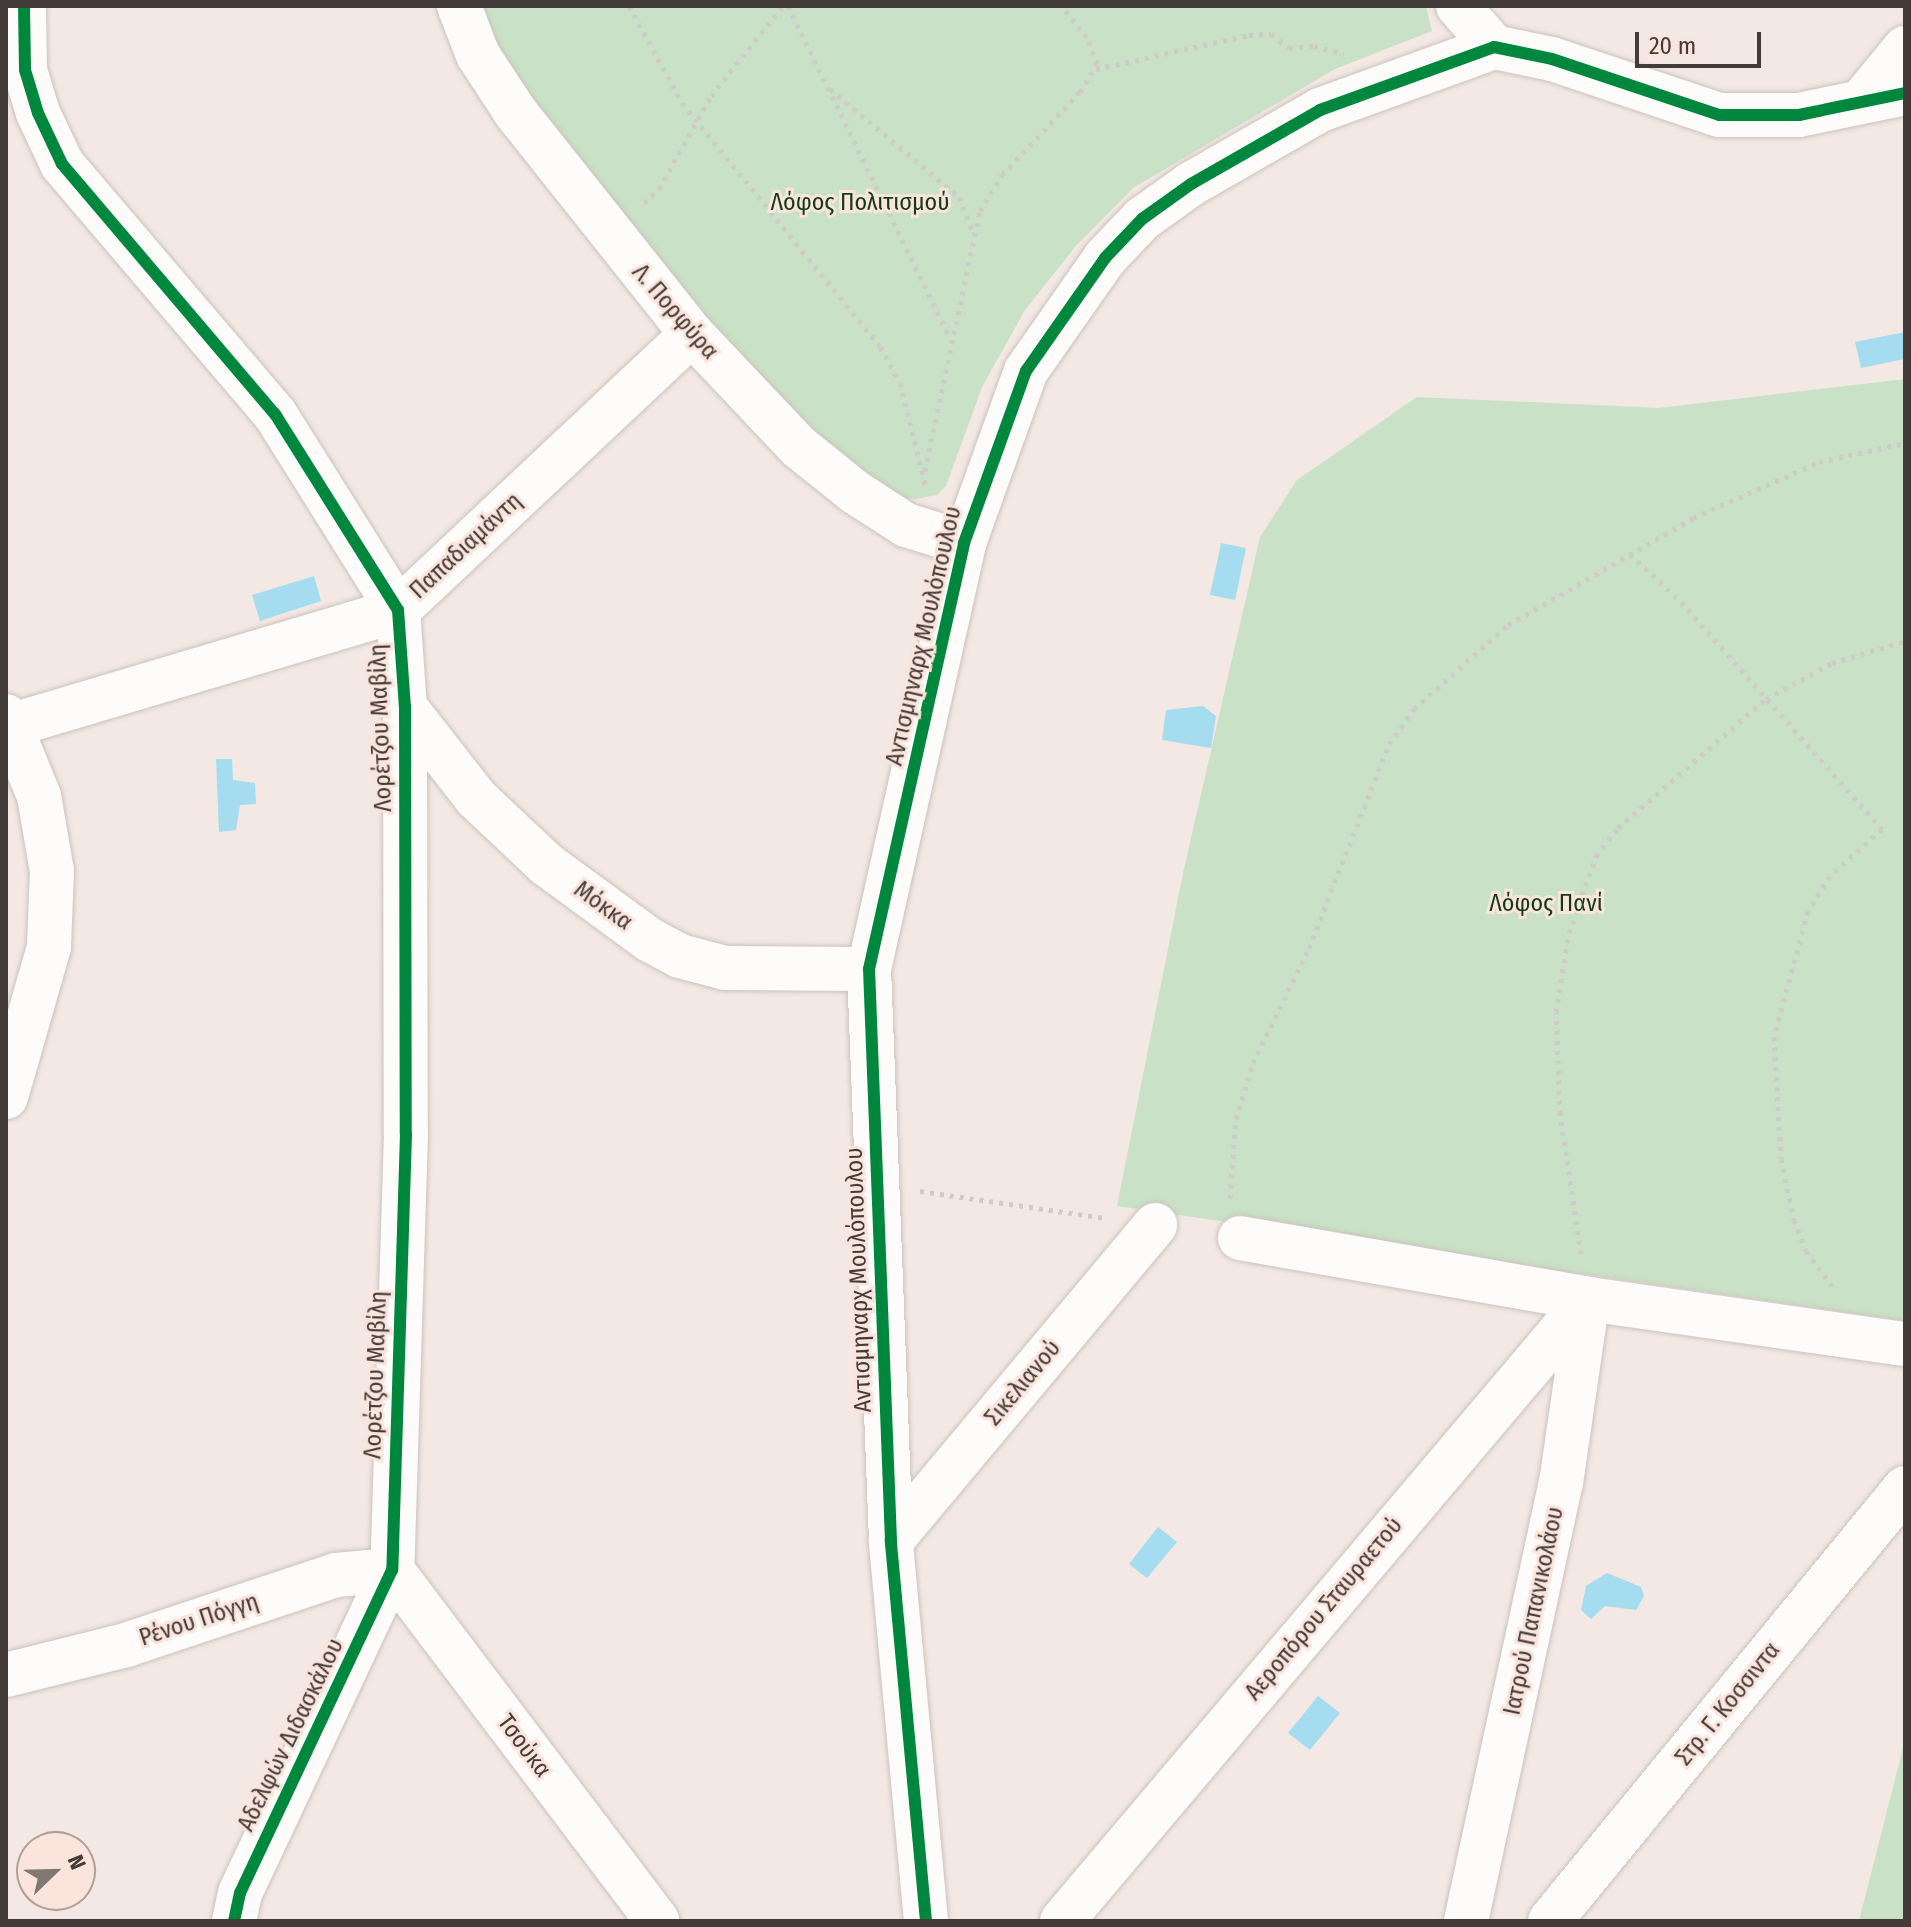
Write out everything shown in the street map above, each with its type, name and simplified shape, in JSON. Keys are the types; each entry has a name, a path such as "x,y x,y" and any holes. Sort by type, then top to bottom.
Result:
{"street":[{"name":"Λορέτζου Μαβίλη","path":"24,6 25,70 38,113 62,164 110,226 275,414 398,610 405,707 406,1134 392,1570"},
{"name":"Λ. Πορφύρα","path":"459,6 478,55 608,233 692,334 799,447 855,492 906,525 944,537"},
{"path":"1458,6 1494,47 1552,59 1719,115 1799,115 1884,96 1905,48"},
{"name":"Αντισμηναρχ Μουλόπουλου","path":"926,1921 891,1541 869,969 944,537 1026,371 1105,258 1142,219 1191,184 1320,110 1494,47"},
{"name":"Παπαδιαμάντη","path":"8,723 398,610 692,334"},
{"name":"Μόκκα","path":"405,707 476,798 546,864 650,940 680,956 725,968 869,969"},
{"path":"6,1097 49,947 52,871 39,796 8,723"},
{"name":"Σικελιανού","path":"891,1541 1155,1225"},
{"path":"1240,1238 1588,1299 1892,1342"},
{"name":"Αεροπόρου Σταυραετού","path":"1062,1921 1588,1299"},
{"name":"Ιατρού Παπανικολάου","path":"1466,1921 1561,1483 1588,1299"},
{"name":"Στρ. Γ. Κοσσιντα","path":"1550,1921 1905,1488"},
{"name":"Ρένου Πόγγη","path":"6,1675 126,1645 336,1575 392,1570"},
{"name":"Αδελφών Διδασκάλου","path":"234,1921 240,1893 392,1570"},
{"name":"Τσούκα","path":"392,1570 657,1921"}],"path":[{"path":"629,6 659,70 880,347 900,383 944,537"},
{"path":"608,233 659,189 695,118 786,6 950,338"},
{"path":"1062,6 1094,50 1095,70"},
{"path":"924,472 973,232 1002,175 1095,70 1222,38 1271,34 1289,48 1314,46 1345,54 1366,92"},
{"path":"824,83 959,197 973,232"},
{"path":"1240,1238 1228,1193 1240,1105 1253,1063 1339,878 1389,744 1414,709 1508,625 1630,554 1776,479 1854,450 1905,443"},
{"path":"1630,554 1681,602 1882,829 1830,876 1808,911 1774,1037 1777,1128 1794,1220 1806,1251 1892,1342"},
{"path":"1588,1299 1560,1114 1556,1012 1569,933 1596,856 1618,828 1766,699 1832,663 1905,641"},
{"path":"878,1185 1155,1225"}],"green space":[{"name":"Λόφος Πολιτισμού","path":"479,6 1426,6 1432,31 1335,69 1133,188 1075,247 1025,310 982,387 946,486 937,495 915,499 896,497 763,391 513,75"},
{"name":"Λόφος Πανί","path":"1905,379 1905,1321 1117,1206 1183,873 1260,537 1297,480 1417,397 1659,408"},
{"path":"1905,1740 1905,1921 1859,1921"}],"water":[{"path":"1905,332 1905,359 1861,368 1855,342"},
{"path":"1221,543 1246,548 1235,600 1210,595"},
{"path":"314,576 321,601 260,621 252,595"},
{"path":"1203,706 1216,716 1211,748 1162,740 1166,710"},
{"path":"216,759 232,759 233,780 255,783 256,804 240,805 236,830 219,832"},
{"path":"1158,1527 1177,1542 1147,1578 1129,1564"},
{"path":"1607,1573 1641,1587 1644,1596 1636,1610 1605,1606 1591,1619 1581,1610 1586,1586"},
{"path":"1318,1696 1340,1713 1310,1750 1288,1733"}],"cycle path":[{"path":"24,6 25,70 38,113 62,164 275,414 398,610 405,707 406,1134 392,1570 240,1893 234,1921"},
{"path":"926,1921 891,1541 869,969 964,543 1026,371 1105,258 1142,219 1191,184 1320,110 1494,47 1552,59 1719,115 1799,115 1905,93"}]}
